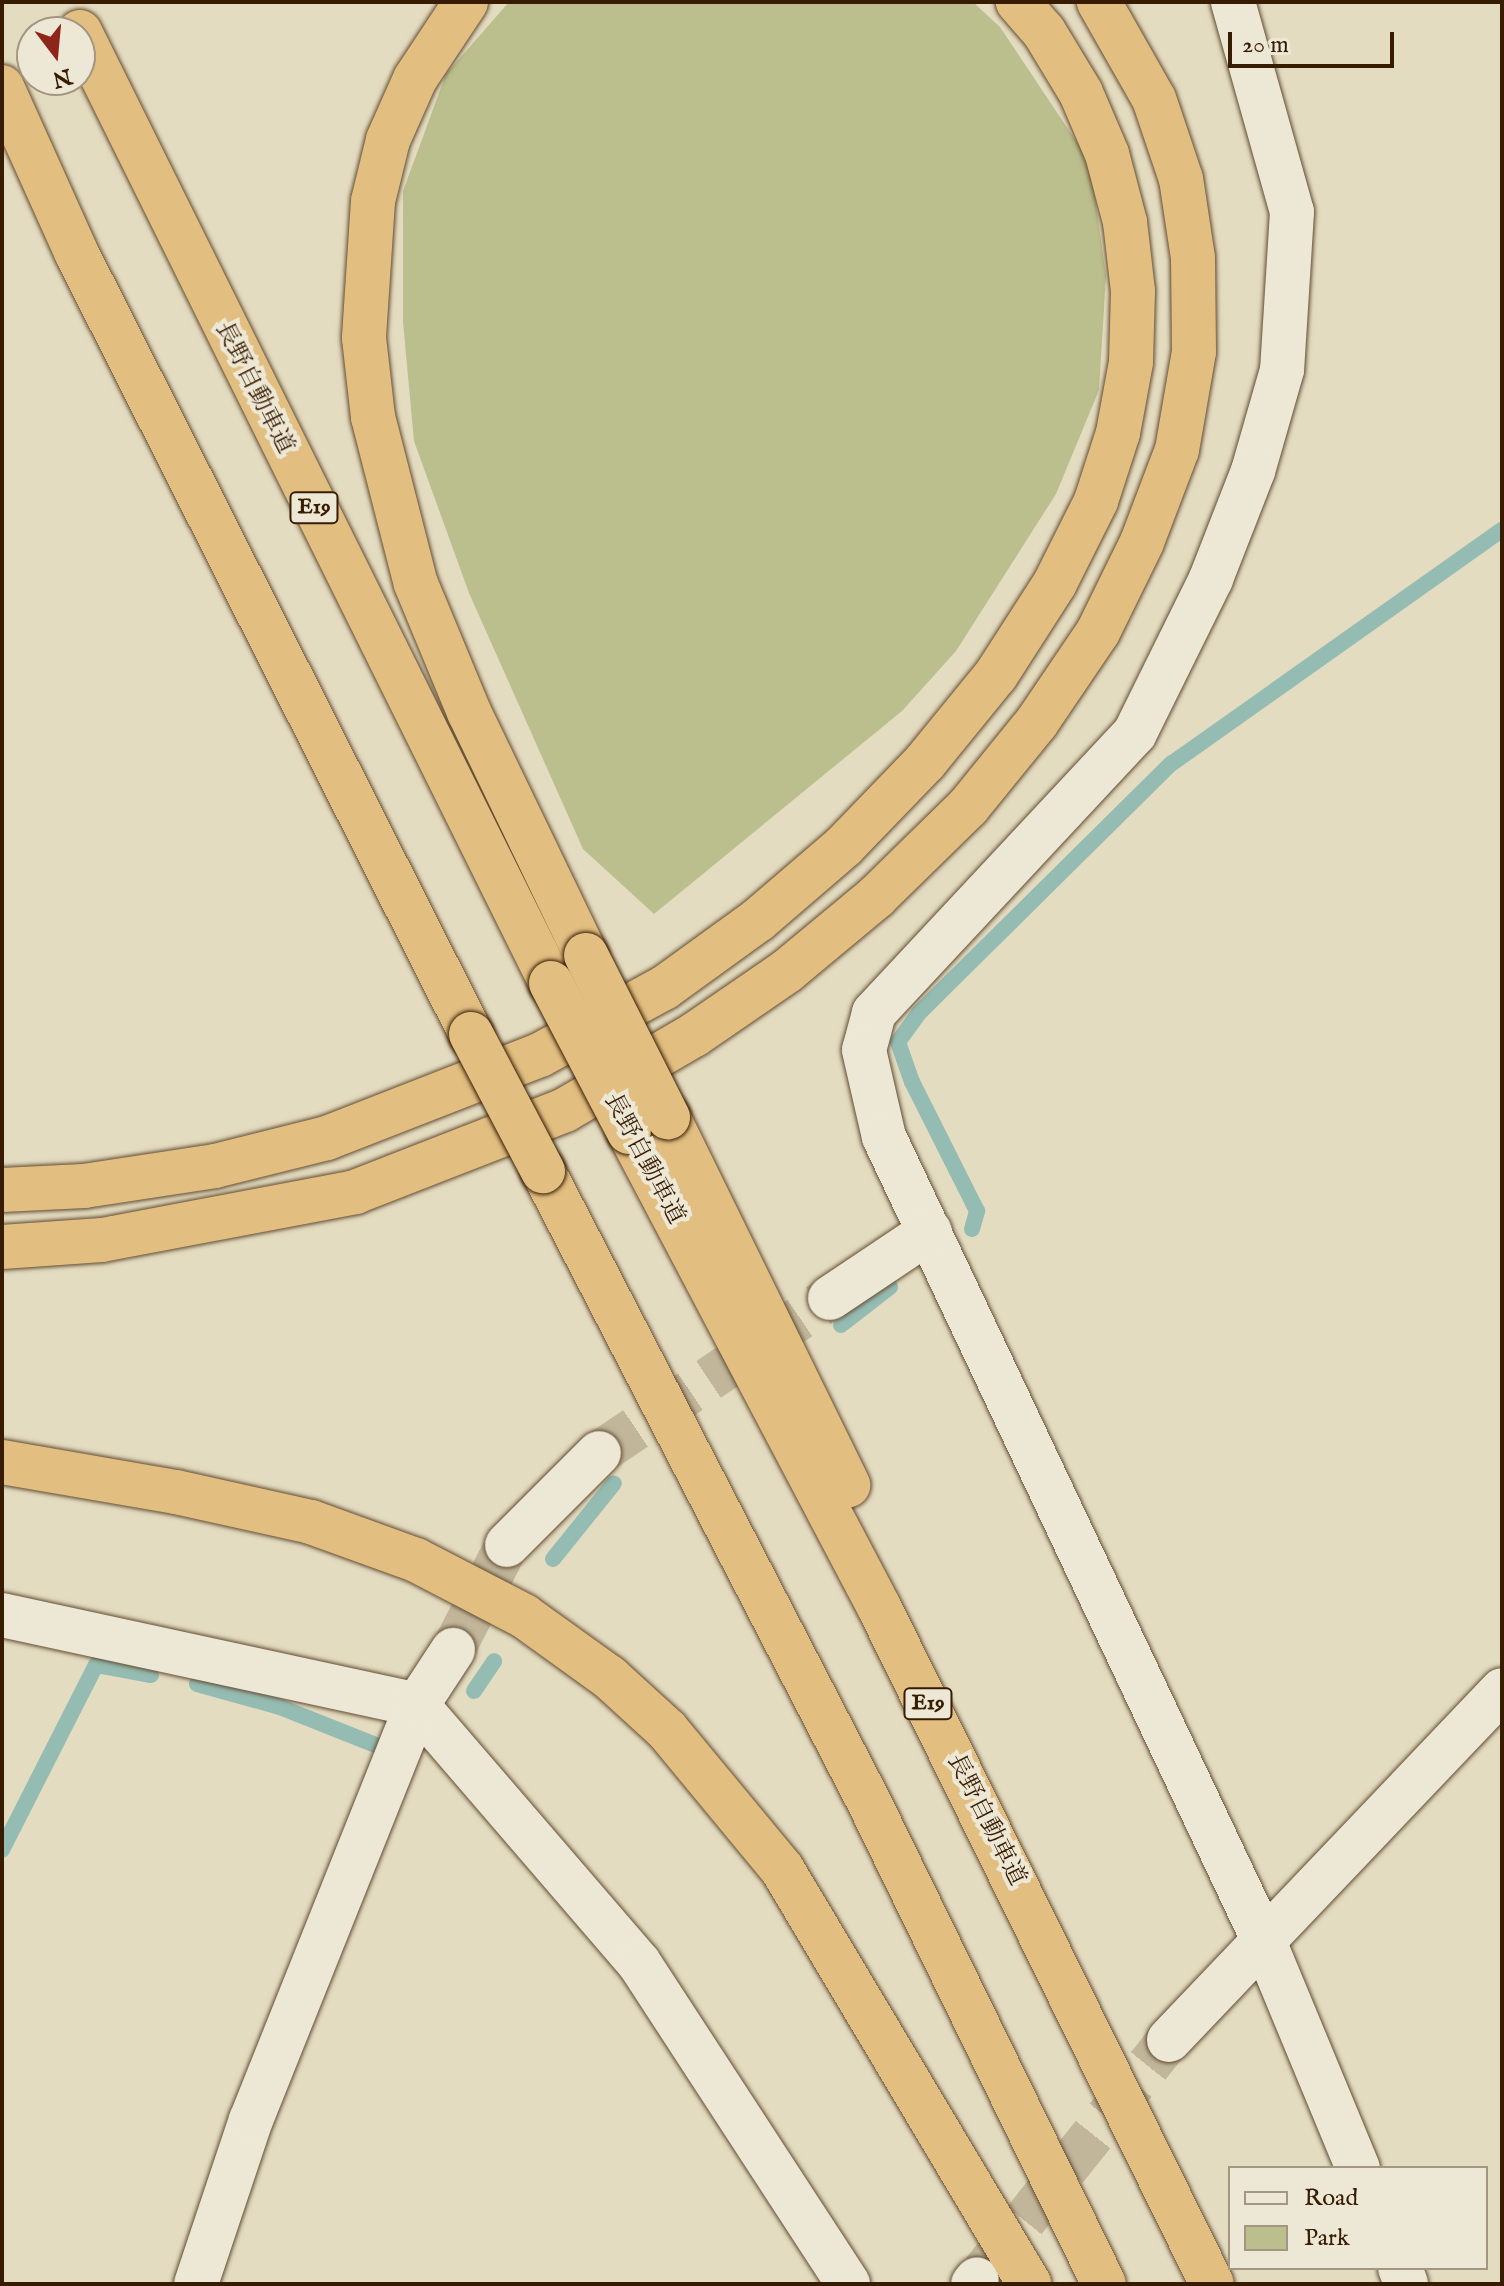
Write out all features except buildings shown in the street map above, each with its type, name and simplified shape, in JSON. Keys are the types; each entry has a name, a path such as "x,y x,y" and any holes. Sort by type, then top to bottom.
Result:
{"highway":[{"path":"466,2 415,79 388,140 373,201 364,324 373,417 416,584 469,712 586,955 648,1124"},
{"path":"2,1190 84,1186 243,1159 354,1128 540,1055 664,988 758,920 844,846 925,762 996,675 1055,583 1096,501 1118,433 1131,362 1133,291 1125,222 1107,154 1081,93 1044,32 1018,2"},
{"path":"2,1247 102,1240 355,1192 565,1110 694,1035 787,971 876,897 968,807 1037,722 1098,632 1142,542 1177,450 1194,352 1193,258 1181,179 1154,99 1099,2"},
{"name":"長野自動車道","path":"96,64 551,983 648,1124 1212,2284"},
{"path":"2,87 76,252 471,1034 869,1802 1104,2284"},
{"path":"2,1462 176,1492 324,1527 416,1560 524,1616 609,1677 667,1730 782,1869 1029,2284"}],"street":[{"path":"1233,2 1292,212 1282,370 1253,471 1211,579 1135,733 874,1013 864,1050 884,1137 1263,1939 1357,2166"},
{"path":"830,1298 930,1231"},
{"path":"507,1545 599,1453"},
{"path":"2,1615 417,1705 639,1963 848,2284"},
{"path":"196,2284 251,2120 417,1705 453,1650"},
{"path":"1169,2040 1502,1690"}],"green space":[{"path":"509,2 973,2 1000,27 1090,162 1106,276 1099,390 1056,494 956,651 902,711 654,914 583,849 469,593 414,441 403,322 403,191 446,74"}],"waterway":[{"path":"972,1229 977,1211 912,1082 898,1042 918,1014 1171,764 1502,530"},
{"path":"841,1325 890,1287"},
{"path":"553,1559 614,1483"},
{"path":"474,1691 494,1661"},
{"path":"2,1850 96,1665 151,1675"},
{"path":"197,1684 280,1707 383,1748"}],"tunnel":[{"path":"599,1453 830,1298"},
{"path":"453,1650 507,1545"},
{"path":"983,2272 1169,2040"}]}
